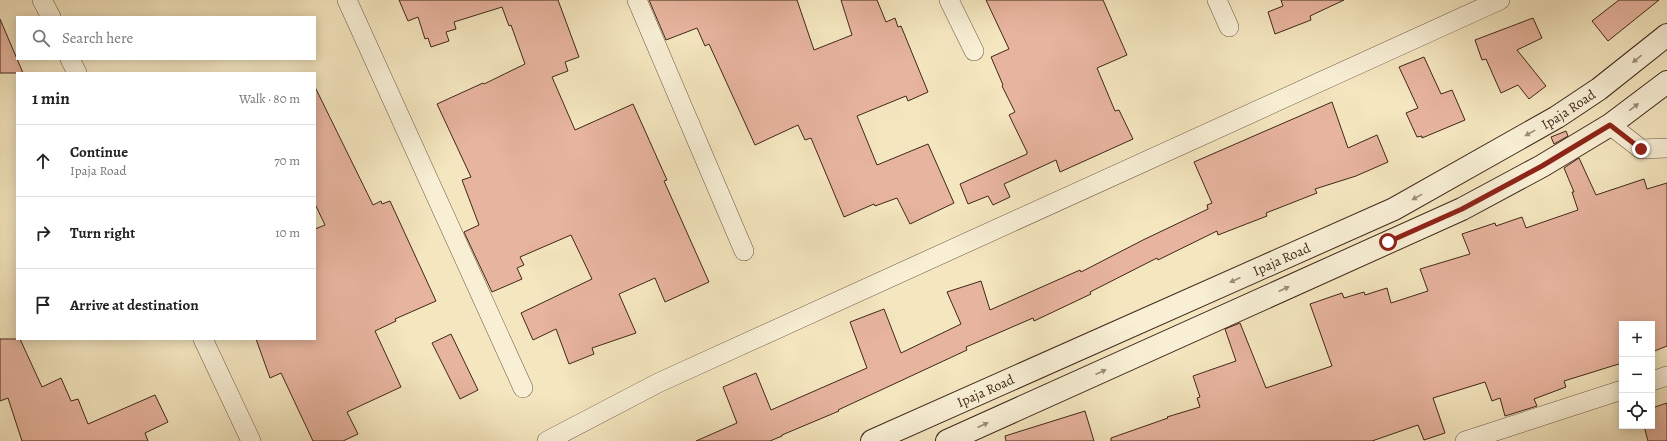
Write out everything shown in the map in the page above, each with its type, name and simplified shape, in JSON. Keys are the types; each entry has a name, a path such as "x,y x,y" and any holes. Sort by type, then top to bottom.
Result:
{"main road":[{"name":"Ipaja Road","path":"872,441 1394,209 1558,117 1599,89 1667,34"},
{"name":"Ipaja Road","path":"947,441 1462,209 1542,166 1610,125 1667,82"}],"street":[{"path":"42,0 50,16"},
{"path":"347,0 523,388"},
{"path":"636,0 744,251"},
{"path":"949,0 974,52"},
{"path":"1216,0 1229,28"},
{"path":"548,441 658,383 1500,0"},
{"path":"70,60 76,72"},
{"path":"1610,125 1641,149 1667,148"},
{"path":"203,340 251,441"},
{"path":"1655,380 1667,376"},
{"path":"1465,441 1619,391"}],"building":[{"path":"399,0 558,0 579,57 565,62 568,71 552,77 575,130 633,104 667,180 664,181 709,282 665,302 655,278 619,294 636,333 592,348 594,354 569,364 556,329 533,340 521,313 592,279 571,235 520,257 524,265 517,268 522,279 492,292 464,232 479,225 462,180 471,177 437,104 483,83 484,84 525,64 511,25 509,26 502,7 454,22 456,29 446,32 449,41 431,47 428,38 425,39 418,17 408,21"},
{"path":"649,0 797,0 814,50 852,35 841,0 877,0 886,22 895,18 898,27 901,26 928,92 908,101 906,96 857,116 877,165 928,144 954,203 910,224 897,198 875,206 874,204 844,217 811,138 805,140 798,125 755,145 709,44 705,46 697,28 666,40"},
{"path":"986,0 1103,0 1127,55 1097,68 1115,111 1119,110 1133,139 1060,172 1056,160 1004,184 1010,197 993,205 988,196 968,204 960,184 1027,154 1027,152 1009,115 1015,112 1002,86 1003,85 991,57 1009,49"},
{"path":"1281,0 1344,0 1310,16 1311,20 1275,34 1268,12 1283,6"},
{"path":"1619,0 1659,0 1608,41 1592,21"},
{"path":"1533,18 1542,38 1517,50 1546,86 1529,99 1518,85 1501,93 1486,59 1482,60 1475,40"},
{"path":"0,19 16,57 16,60 17,60 23,72 0,73"},
{"path":"1424,57 1441,94 1452,90 1465,120 1422,138 1422,136 1417,137 1406,113 1418,108 1399,67"},
{"path":"316,89 373,205 381,201 382,204 390,201 436,301 395,319 396,321 375,331 401,387 347,412 358,434 343,441 313,441 281,373 270,378 256,340 316,340 316,229 325,225 316,206"},
{"path":"1332,102 1348,148 1377,135 1388,162 1356,176 1315,189 1317,193 1266,213 1267,216 1218,235 1217,231 1158,260 1157,258 1090,292 1091,294 1034,321 1033,318 966,347 967,350 838,410 839,411 770,441 696,441 737,423 723,387 756,373 771,410 867,368 850,322 884,309 901,353 961,324 947,292 981,281 990,310 1080,270 1081,272 1208,209 1207,205 1212,203 1194,162"},
{"path":"1566,131 1568,136 1554,144 1551,137"},
{"path":"1579,158 1596,195 1644,179 1647,189 1667,183 1667,346 1655,351 1655,321 1619,321 1619,364 1564,381 1566,387 1534,399 1537,406 1505,416 1500,398 1492,401 1485,382 1433,398 1445,433 1424,440 1418,425 1372,441 1111,441 1111,438 1168,418 1167,417 1200,407 1197,398 1200,397 1193,376 1236,361 1225,329 1240,323 1266,388 1332,366 1310,304 1342,293 1344,298 1364,292 1365,295 1387,288 1391,303 1428,291 1420,269 1470,254 1462,234 1495,223 1496,226 1522,217 1526,228 1578,210 1572,192 1574,192 1564,168"},
{"path":"451,334 478,390 460,399 432,343"},
{"path":"0,339 16,339 20,340 42,387 61,378 71,401 78,399 88,424 155,395 168,422 145,433 148,441 22,441 8,398 0,401"},
{"path":"1667,403 1667,441 1648,441 1645,429 1655,429 1655,407"},
{"path":"1085,411 1094,441 1006,441 1005,436"}],"route":[{"path":"1388,242 1462,209 1542,166 1610,125 1641,149"}]}
